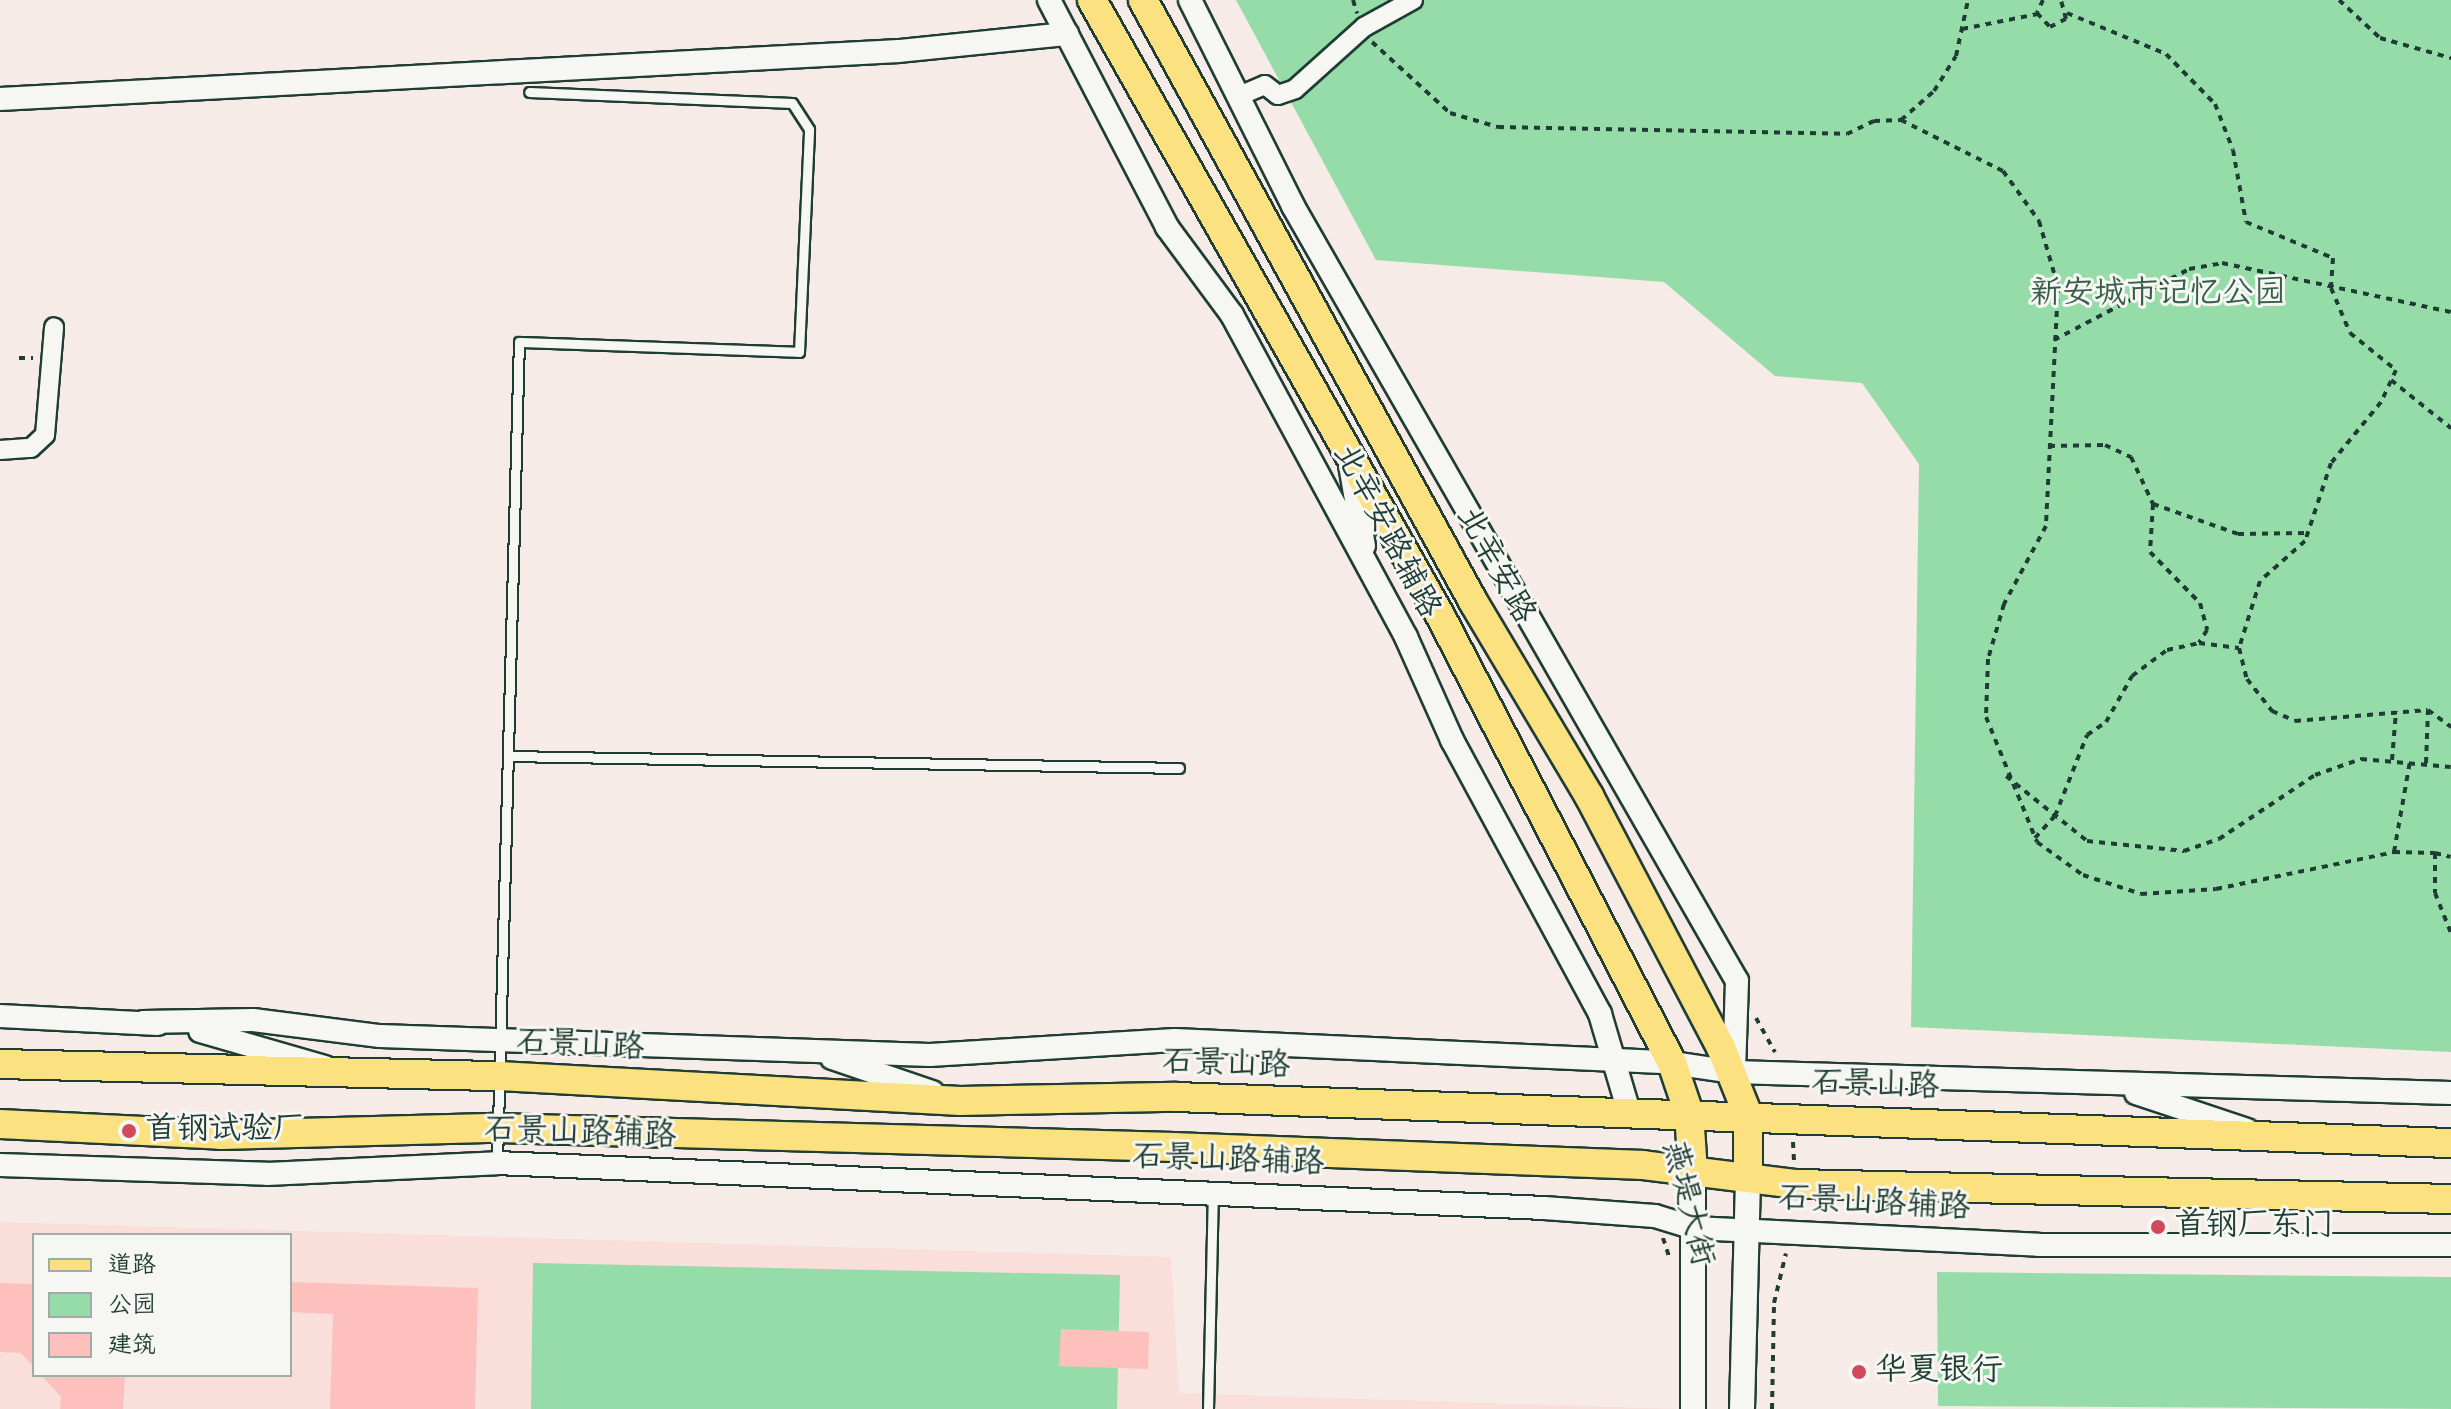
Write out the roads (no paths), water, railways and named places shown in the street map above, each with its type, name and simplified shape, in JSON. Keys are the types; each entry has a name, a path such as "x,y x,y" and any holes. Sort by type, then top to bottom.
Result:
{"main road":[{"path":"1092,0 1346,445 1672,1063 1689,1113 1693,1171"},
{"name":"北辛安路","path":"1143,0 1296,279 1589,796 1734,1072 1748,1115 1748,1177"},
{"name":"石景山路","path":"0,1064 499,1076 960,1101 1176,1097 1748,1115 2451,1143"},
{"path":"6,1125 221,1135 497,1128 1693,1171 1951,1190 2451,1199"},
{"name":"燕堤大街","path":"1693,1171 1693,1409"},
{"name":"燕堤大街","path":"1742,1409 1748,1177"}],"street":[{"name":"北辛安路辅路","path":"1049,0 1167,227 1232,315 1367,566 1600,1014 1617,1060 1629,1112"},
{"path":"1190,0 1293,206 1737,981 1734,1072"},
{"path":"1239,96 1265,85 1278,95 1295,89 1364,27 1413,0"},
{"path":"0,99 869,53 1067,34"},
{"path":"1293,206 1296,279"},
{"path":"0,450 31,448 45,435 54,327"},
{"path":"1346,445 1367,566"},
{"path":"0,1016 143,1022 253,1020 501,1042 930,1055 1175,1040 1672,1063 1734,1072 2112,1086 2451,1093"},
{"path":"143,1022 235,1036 347,1074"},
{"path":"816,1052 960,1101"},
{"path":"2112,1086 2274,1138"},
{"name":"石景山路辅路","path":"0,1165 267,1174 497,1163 1213,1193 1655,1216 1694,1228 2192,1250 2451,1245"}],"lane":[{"path":"497,1163 519,342 799,352 809,129 792,103 529,92"},
{"path":"508,756 1179,768"},
{"path":"1208,1409 1213,1193"}],"place":[{"name":"首钢试验厂","path":"129,1131"},
{"name":"首钢厂东门","path":"2158,1227"},
{"name":"华夏银行","path":"1859,1372"}],"park label":[{"name":"新安城市记忆公园","path":"2158,295"}]}
